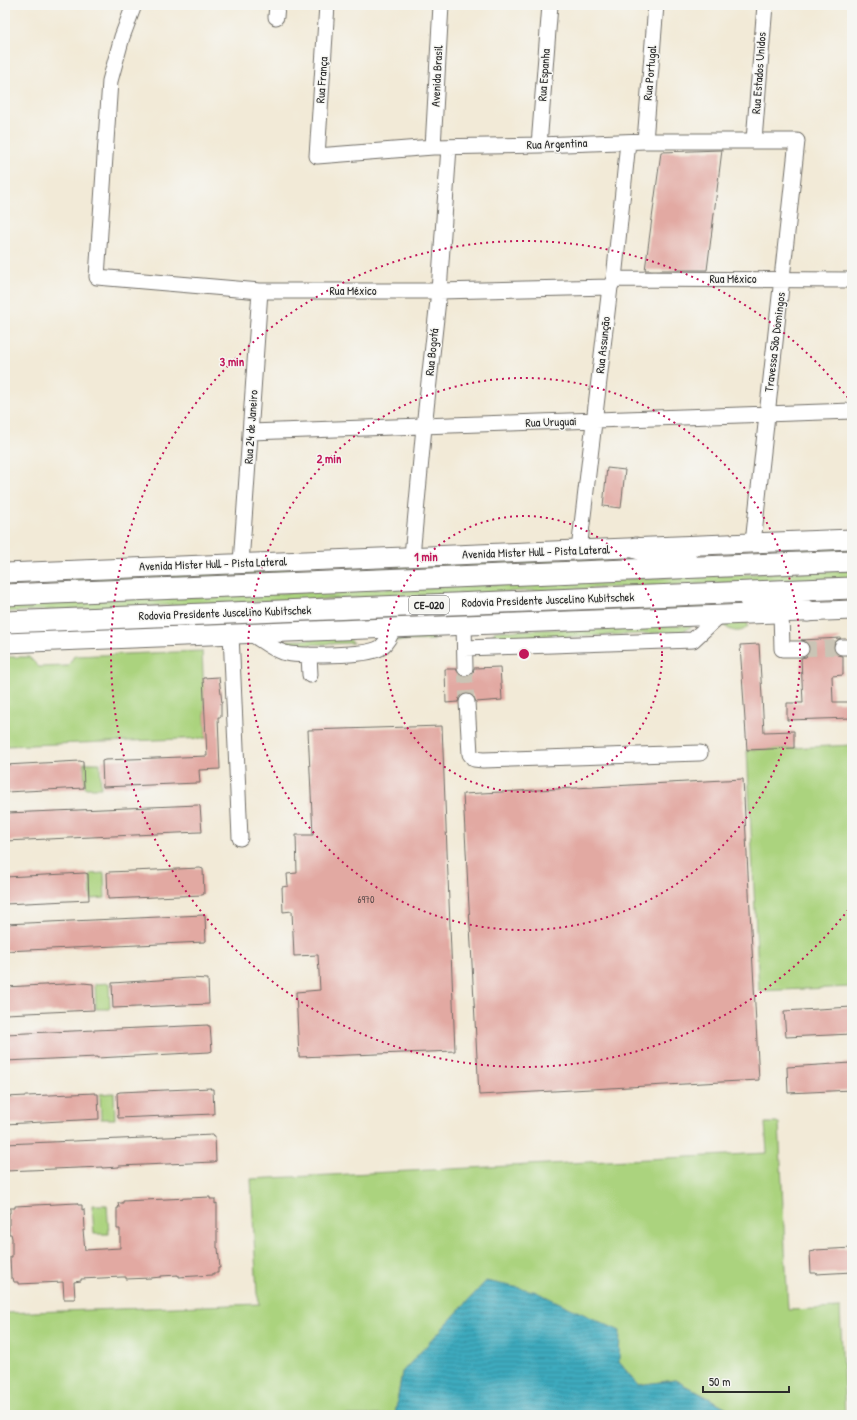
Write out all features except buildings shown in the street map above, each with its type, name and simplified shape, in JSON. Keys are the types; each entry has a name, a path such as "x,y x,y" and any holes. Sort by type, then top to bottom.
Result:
{"highway":[{"path":"636,548 668,557 724,566"},
{"name":"CE-020","path":"5,595 852,561"},
{"name":"Rodovia Presidente Juscelino Kubitschek","path":"5,622 852,588"},
{"path":"714,594 808,612"}],"main road":[{"name":"Avenida Mister Hull - Pista Lateral","path":"5,573 852,539"},
{"path":"5,643 852,610"}],"street":[{"name":"Rua México","path":"134,5 122,37 110,81 97,277 260,291 439,291 612,283 783,279 852,280"},
{"name":"Rua França","path":"317,156 327,5"},
{"name":"Avenida Brasil","path":"432,147 441,5"},
{"name":"Rua Espanha","path":"539,145 550,5"},
{"name":"Rua Portugal","path":"645,142 656,5"},
{"name":"Rua Estados Unidos","path":"754,140 764,5"},
{"name":"Rua Argentina","path":"317,156 432,147 628,142 754,140 797,141"},
{"name":"Travessa São Domingos","path":"753,543 797,141"},
{"name":"Rua Assunção","path":"580,550 628,142"},
{"name":"Rua Bogotá","path":"412,556 439,291 450,147"},
{"name":"Rua 24 de Janeiro","path":"241,563 260,291"},
{"name":"Rua Uruguai","path":"250,432 852,411"},
{"path":"781,612 782,649 801,649"},
{"path":"465,648 693,640 720,615"},
{"path":"464,625 465,668"},
{"path":"250,633 282,652 309,655 354,654 379,649 389,639 393,628"},
{"path":"231,634 240,838"},
{"path":"309,655 310,675"},
{"path":"467,702 470,754 474,758 483,760 700,753"}],"green space":[{"path":"852,545 852,551 736,556 729,553"},
{"path":"649,557 651,559 5,585 5,578"},
{"path":"852,570 852,578 5,612 5,604"},
{"path":"695,604 707,608 5,638 5,632"},
{"path":"747,622 748,626 739,631 733,631 724,625 724,624"},
{"path":"692,625 682,632 497,640 494,638 493,634 495,631"},
{"path":"430,635 435,640 390,641 391,636"},
{"path":"348,637 353,643 293,645 284,641"},
{"path":"202,651 206,738 5,746 5,657 29,657 39,667 68,666 74,656"},
{"path":"852,745 852,987 759,991 747,750"},
{"path":"84,763 100,763 101,788 85,788"},
{"path":"104,873 105,898 91,899 90,874"},
{"path":"109,983 110,1009 96,1009 95,984"},
{"path":"114,1093 115,1119 101,1119 100,1094"},
{"path":"765,1123 779,1123 788,1310 840,1308 845,1415 740,1415 675,1380 638,1385 619,1362 402,1372 395,1415 5,1415 5,1313 260,1304 257,1294 251,1179 767,1153"},
{"path":"92,1205 107,1205 109,1234 94,1234"}],"water":[{"path":"486,1281 534,1291 620,1331 619,1362 638,1385 675,1380 740,1415 395,1415 402,1372"}],"tunnel":[{"path":"801,649 842,647"},
{"path":"465,668 467,702"}]}
